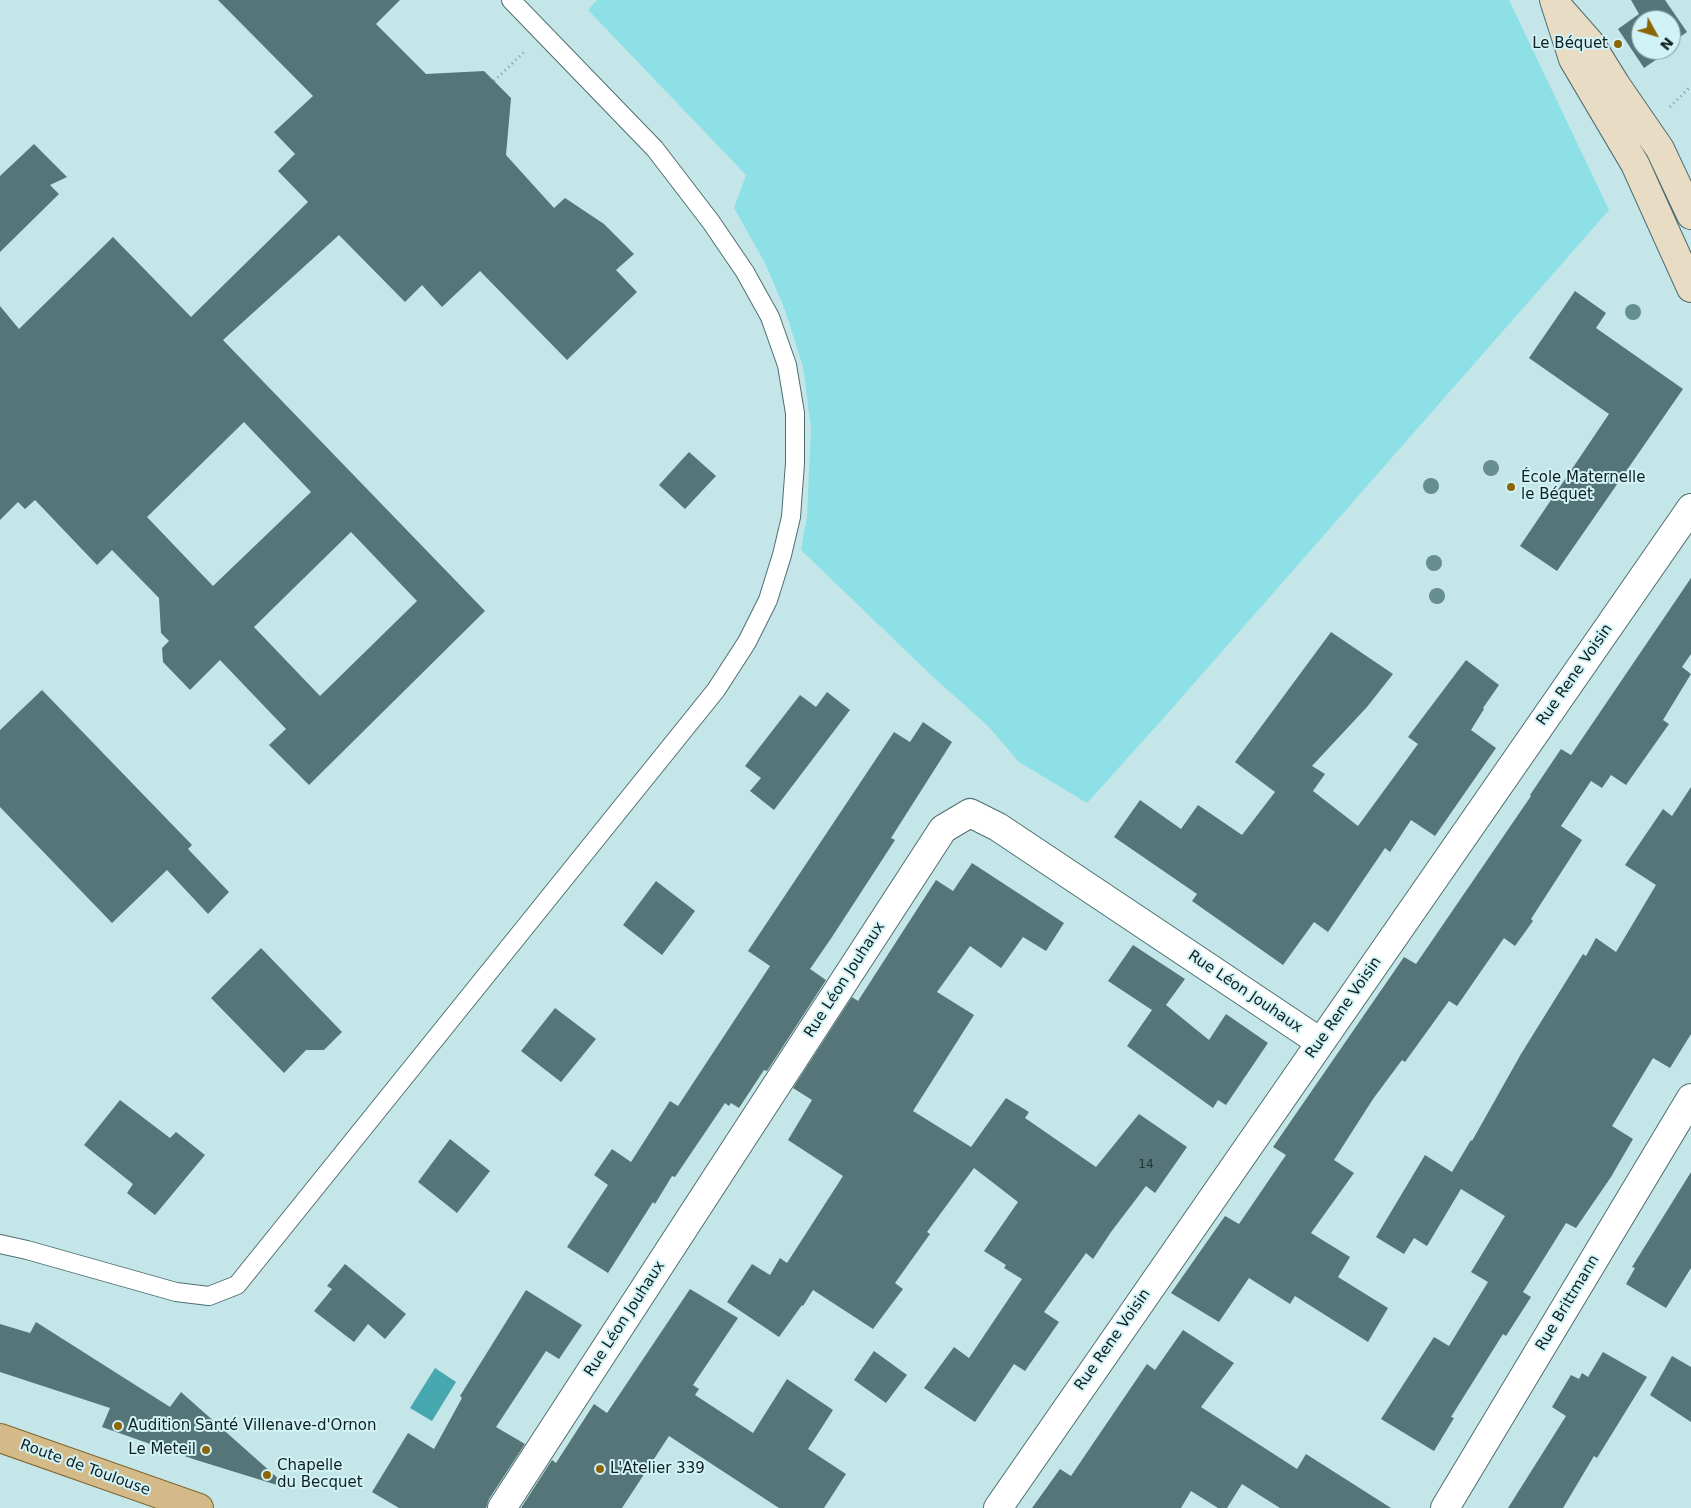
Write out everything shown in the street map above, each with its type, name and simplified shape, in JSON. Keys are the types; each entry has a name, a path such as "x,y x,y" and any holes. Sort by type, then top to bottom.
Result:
{"main road":[{"name":"Route de Toulouse","path":"0,1438 199,1508"}],"street":[{"path":"1555,2 1590,43 1616,85 1666,145 1691,215"},
{"path":"1555,2 1572,59 1635,164 1691,288"},
{"name":"Rue Rene Voisin","path":"998,1508 1691,508"},
{"name":"Rue Léon Jouhaux","path":"502,1508 943,829 970,813 998,827 1320,1042"},
{"name":"Rue Brittmann","path":"1445,1508 1691,1098"}],"lane":[{"path":"0,1244 176,1292 209,1296 237,1285 716,690 747,642 768,600 791,517 795,464 795,412 787,365 770,317 711,222 655,150 544,32 511,0"},
{"path":"1635,164 1666,145"}],"path":[{"path":"494,81 544,32"}],"shaded area":[{"path":"597,0 1509,0 1609,210 1087,803 1019,762 988,726 931,675 801,550 807,516 811,428 803,367 785,310 765,263 734,208 746,175 588,10"},
{"path":"435,1368 456,1382 432,1421 410,1408"}],"building":[{"path":"218,0 400,0 376,24 426,74 484,71 511,98 506,155 554,208 565,198 604,224 634,254 616,270 637,292 567,360 480,271 442,307 422,285 405,302 339,235 223,340 485,611 309,785 269,745 286,729 220,660 190,690 163,662 162,648 169,641 161,633 159,598 112,550 97,565 35,500 25,509 18,502 0,520 0,306 19,329 113,237 191,317 308,202 278,171 295,154 274,132 313,96","holes":["244,422 311,492 213,586 147,517","351,532 417,601 320,696 254,627"]},
{"path":"1631,0 1665,0 1672,10 1637,10"},
{"path":"1631,20 1631,48 1618,29"},
{"path":"1681,23 1687,32 1681,36"},
{"path":"1639,60 1656,60 1644,68"},
{"path":"34,144 67,177 50,185 59,194 0,252 0,176"},
{"path":"1575,291 1606,313 1596,328 1683,389 1557,571 1520,546 1609,414 1529,358"},
{"path":"689,452 716,476 685,509 659,485"},
{"path":"1691,578 1691,654 1682,667 1691,674 1663,720 1669,724 1626,785 1611,775 1602,788 1591,781 1561,826 1582,840 1531,919 1533,921 1515,946 1504,938 1457,1006 1449,1001 1405,1062 1402,1060 1373,1099 1334,1160 1354,1173 1311,1233 1350,1257 1338,1277 1388,1308 1368,1342 1295,1296 1290,1304 1249,1278 1219,1322 1171,1293 1225,1216 1239,1224 1286,1155 1273,1147 1404,957 1416,964 1561,749 1571,755"},
{"path":"1331,632 1393,674 1367,707 1312,766 1325,774 1313,791 1358,826 1418,744 1408,737 1466,660 1499,685 1471,730 1496,748 1435,836 1411,820 1390,852 1385,848 1328,932 1314,922 1283,965 1192,901 1197,894 1114,837 1140,800 1181,829 1198,805 1242,835 1275,792 1235,762"},
{"path":"42,690 192,845 188,849 229,892 208,914 167,870 112,923 0,807 0,730"},
{"path":"827,692 850,710 774,810 750,791 761,778 745,766 800,695 816,707"},
{"path":"923,722 952,742 891,838 895,840 810,969 826,980 767,1071 764,1070 739,1108 731,1103 729,1106 725,1103 675,1177 672,1176 655,1204 653,1202 608,1273 567,1247 608,1185 594,1175 612,1149 631,1162 670,1101 678,1106 770,966 748,951 894,732 910,742"},
{"path":"1691,787 1691,1034 1670,1068 1653,1058 1612,1126 1633,1139 1611,1177 1576,1228 1566,1223 1523,1292 1531,1297 1506,1336 1503,1334 1451,1417 1454,1418 1434,1451 1381,1419 1434,1337 1449,1346 1488,1282 1471,1272 1505,1216 1461,1189 1427,1246 1414,1238 1404,1254 1376,1237 1425,1155 1452,1172 1472,1141 1521,1054 1583,954 1586,956 1596,938 1616,952 1656,885 1625,865 1663,809 1672,816"},
{"path":"972,863 1064,923 1046,951 1023,937 1001,968 970,946 937,992 974,1015 913,1111 971,1147 1006,1098 1029,1112 1025,1118 1096,1167 1139,1114 1187,1147 1155,1193 1146,1186 1093,1259 1086,1253 1044,1312 1059,1322 1025,1371 1014,1364 975,1422 924,1388 954,1347 969,1358 1022,1279 1004,1268 1006,1265 984,1251 1018,1202 974,1168 927,1232 930,1234 895,1283 903,1289 873,1329 813,1290 779,1337 727,1302 752,1264 770,1275 780,1258 787,1263 843,1176 788,1140 812,1100 793,1088 852,997 858,1001 936,880 953,891"},
{"path":"656,881 695,911 662,955 623,925"},
{"path":"1133,945 1185,979 1166,1005 1209,1040 1226,1014 1268,1043 1226,1105 1218,1100 1213,1108 1127,1046 1152,1010 1108,981"},
{"path":"261,948 342,1032 324,1050 306,1050 284,1073 211,998"},
{"path":"555,1008 596,1039 561,1082 521,1051"},
{"path":"120,1100 170,1138 176,1132 205,1155 155,1215 127,1193 133,1184 84,1145"},
{"path":"450,1139 490,1171 457,1213 418,1182"},
{"path":"1691,1172 1691,1268 1666,1308 1626,1284 1635,1268 1632,1267"},
{"path":"345,1264 406,1314 385,1339 368,1324 354,1342 314,1311 332,1289 327,1286"},
{"path":"690,1289 738,1318 693,1385 699,1389 695,1395 753,1433 787,1379 833,1410 808,1449 846,1474 824,1508 779,1508 669,1436 622,1508 521,1508 552,1460 556,1463 594,1404 607,1413"},
{"path":"526,1290 582,1325 559,1359 546,1351 496,1427 525,1444 489,1499 486,1508 399,1508 372,1492 408,1433 434,1449 462,1398 460,1396"},
{"path":"36,1322 170,1407 181,1392 290,1489 193,1459 102,1427 110,1408 0,1372 0,1324 30,1333"},
{"path":"1183,1330 1234,1363 1201,1407 1297,1469 1306,1454 1391,1508 1280,1508 1242,1484 1227,1508 1218,1508 1191,1491 1181,1508 1032,1508 1060,1469 1071,1476 1147,1364 1155,1370"},
{"path":"874,1351 907,1375 886,1403 854,1380"},
{"path":"1603,1352 1647,1377 1597,1458 1594,1456 1563,1508 1508,1508 1566,1416 1552,1407 1571,1375 1579,1379 1582,1373 1588,1377"},
{"path":"1672,1356 1691,1367 1691,1422 1650,1395"}],"place":[{"name":"Le Béquet","path":"1618,44"},
{"name":"École Maternelle le Béquet","path":"1511,487"},
{"name":"Audition Santé Villenave-d'Ornon","path":"118,1426"},
{"name":"Le Meteil","path":"206,1450"},
{"name":"L'Atelier 339","path":"600,1469"},
{"name":"Chapelle du Becquet","path":"267,1475"}]}
